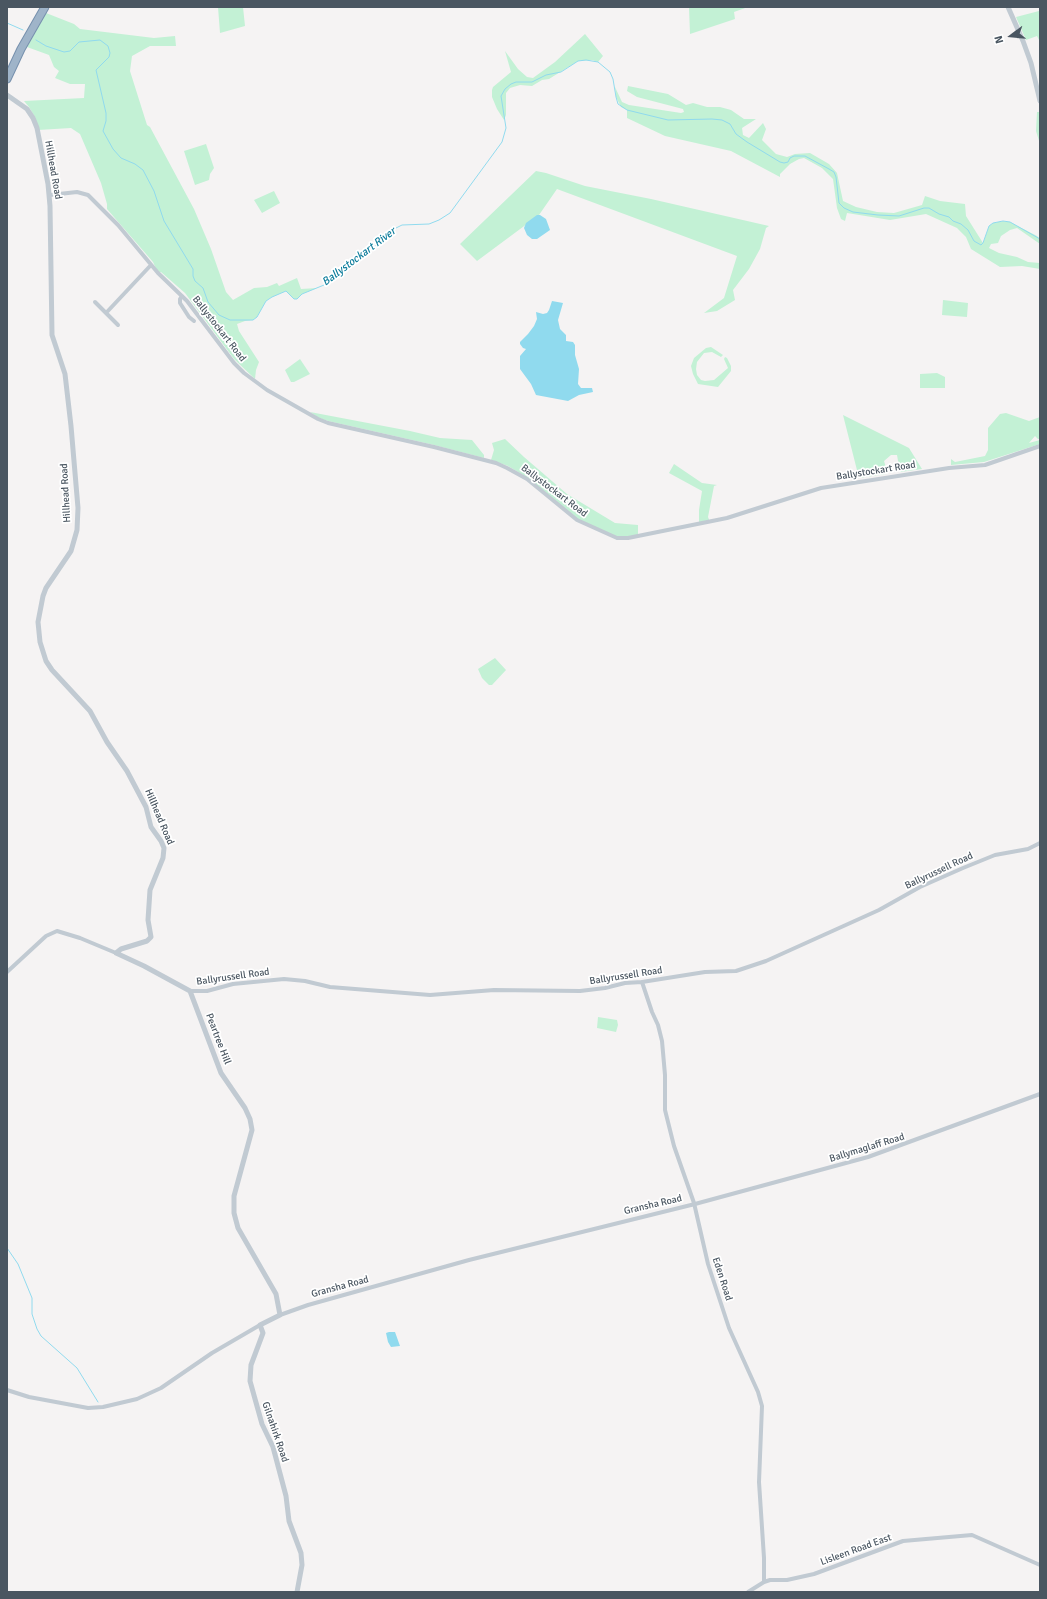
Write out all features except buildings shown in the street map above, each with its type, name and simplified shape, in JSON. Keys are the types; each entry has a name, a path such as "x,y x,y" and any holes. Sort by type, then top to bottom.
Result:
{"highway":[{"path":"7,80 25,41 45,7"}],"street":[{"path":"1008,7 1023,40 1031,63 1040,101"},
{"name":"Hillhead Road","path":"7,95 27,109 33,118 50,195 52,297 51,325 55,347 65,374 71,426 78,519 75,541 71,550 46,588 38,622 42,652 49,666 90,711 107,742 127,771 144,802 151,827 164,848 162,858 150,890 148,920 151,937 147,941 121,949 116,953"},
{"name":"Ballystockart Road","path":"50,195 77,192 88,195 118,225 158,274 182,296 205,323 227,355 244,373 267,390 318,419 353,429 434,447 496,463 527,479 577,520 617,538 628,538 727,518 821,488 949,468 985,465 1040,446"},
{"path":"106,313 151,265"},
{"path":"182,296 180,303 189,317 194,321"},
{"path":"95,302 118,325"},
{"name":"Ballyrussell Road","path":"190,991 207,991 233,984 284,979 305,981 330,987 430,995 494,990 580,992 625,983 642,982 705,972 728,972 746,968 879,910 920,887 963,868 995,855 1028,850 1040,843"},
{"path":"7,972 46,936 57,931 80,938 116,953 144,966 190,991"},
{"name":"Eden Road","path":"642,982 658,1025 662,1041 665,1075 665,1110 674,1146 695,1204 708,1264 729,1328 755,1385 762,1406 759,1482 764,1582"},
{"name":"Peartree Hill","path":"190,991 216,1064 221,1074 245,1108 250,1119 252,1130 234,1196 234,1213 238,1228 276,1294 280,1315"},
{"name":"Ballymaglaff Road","path":"695,1204 881,1154 1040,1094"},
{"name":"Gransha Road","path":"7,1390 29,1397 88,1408 103,1407 137,1399 161,1388 212,1352 260,1325 295,1309 469,1260 695,1204"},
{"name":"Gilnahirk Road","path":"260,1325 263,1334 251,1365 250,1381 262,1424 276,1457 286,1496 289,1521 301,1553 302,1565 297,1592"},
{"name":"Lisleen Road East","path":"748,1592 770,1580 787,1580 814,1574 903,1541 972,1535 1040,1564"}],"green space":[{"path":"218,7 243,7 245,26 220,33"},
{"path":"689,7 748,7 734,12 735,19 690,34"},
{"path":"1039,11 1040,42 1037,36 1026,40 1016,17"},
{"path":"46,13 74,24 80,29 154,38 175,36 176,46 150,46 132,56 130,71 147,125 150,127 194,209 211,249 226,292 233,300 254,288 267,287 277,283 279,286 297,278 301,289 317,288 302,294 297,299 294,299 286,291 270,298 266,301 257,317 253,320 237,324 239,331 259,362 255,379 234,359 185,293 161,272 158,273 153,262 107,209 101,183 80,134 71,128 38,130 35,117 24,101 84,98 85,84 70,84 55,78 59,71 54,67 49,55 27,47"},
{"path":"585,34 603,56 598,62 592,60 578,61 549,79 542,80 532,86 520,85 510,88 506,93 506,115 504,120 492,97 492,90 493,87 511,72 505,51 518,69 527,77 533,78 555,62"},
{"path":"628,86 668,94 686,105 693,103 707,107 720,107 731,110 744,119 756,119 742,128 743,135 749,138 763,123 766,129 762,140 776,154 787,157 795,154 810,153 829,164 837,173 843,201 856,207 877,212 894,213 922,205 925,196 940,201 965,204 966,216 983,243 989,226 993,223 1003,221 1010,222 1037,236 1040,239 1040,244 1017,228 1010,230 1001,236 998,243 991,244 989,248 999,253 1017,257 1028,262 1040,263 1040,269 1022,266 1000,267 971,249 966,237 957,228 926,214 890,220 847,213 845,221 841,219 837,208 833,179 822,168 804,158 799,159 790,164 780,174 780,177 731,151 665,136 627,118 627,110 621,107 616,97 615,87 622,102 629,105 681,113 684,112 683,109 637,97 627,91"},
{"path":"1037,112 1040,112 1040,144 1036,131"},
{"path":"206,144 214,168 210,174 209,180 195,185 184,151"},
{"path":"536,171 585,186 651,199 769,226 766,228 760,249 749,269 733,290 735,300 717,311 704,313 724,298 737,256 557,189 539,215 477,261 460,244"},
{"path":"274,191 280,203 262,213 254,200"},
{"path":"943,300 968,303 967,317 942,315"},
{"path":"711,347 723,355 721,357 712,352 704,353 697,362 697,375 701,380 714,380 728,368 724,359 725,357 727,358 731,366 731,371 718,387 698,384 691,366 694,358 706,348"},
{"path":"300,359 310,374 291,382 285,370"},
{"path":"937,373 945,377 945,388 920,388 920,374"},
{"path":"310,412 440,438 472,440 484,455 484,458 328,421 319,418"},
{"path":"1006,413 1029,421 1040,417 1040,439 1035,436 1029,443 1040,440 1040,444 984,462 951,465 951,459 955,462 985,456 988,450 988,428 1000,414"},
{"path":"843,415 909,448 922,469 900,472 897,455 891,455 884,461 887,471 886,474 859,478"},
{"path":"505,439 567,494 615,523 638,525 638,536 612,537 577,520 528,478 508,466 491,460 494,450 492,443"},
{"path":"674,464 702,483 717,485 714,486 708,517 710,522 699,525 699,510 702,491 669,473"},
{"path":"495,658 506,670 492,685 489,685 482,678 478,669"},
{"path":"598,1017 617,1020 618,1025 616,1032 597,1028"}],"water":[{"path":"537,215 540,215 546,219 550,230 537,239 532,239 527,235 524,228 526,223"},
{"path":"552,301 563,303 558,320 560,329 566,335 566,341 573,342 575,345 575,355 579,369 578,384 581,388 592,388 593,392 579,395 568,401 536,395 531,384 520,369 520,356 526,349 523,348 520,342 534,326 537,319 536,312 543,314 547,313"},
{"path":"395,1332 400,1346 391,1347 386,1333"}],"waterway":[{"name":"Ballystockart River","path":"7,23 23,30"},
{"name":"Ballystockart River","path":"36,40 46,46 64,52 70,51 79,42 100,40 108,46 110,53 109,57 96,70 106,113 106,121 103,131 113,149 121,158 135,164 143,170 154,191 164,221 193,269 195,281 203,288 208,302 219,315 230,320 253,320 257,317 266,301 286,291 294,299 297,299 302,294 324,285 363,252 374,247 392,230 402,225 429,224 450,213 502,142 506,128 501,96 505,89 516,82 532,82 546,75 561,72 578,61 586,60 598,62 610,72 613,79 618,104 627,110 668,120 722,120 730,124 736,134 747,142 780,162 788,162 790,158 794,156 805,156 829,169 834,172 836,177 839,203 844,208 853,212 899,216 924,208 929,208 961,224 968,230 974,241 981,245 989,226 993,223 1003,221 1010,222 1040,239"},
{"path":"7,1248 18,1264 32,1298 32,1314 41,1336 77,1368 98,1402"}]}
